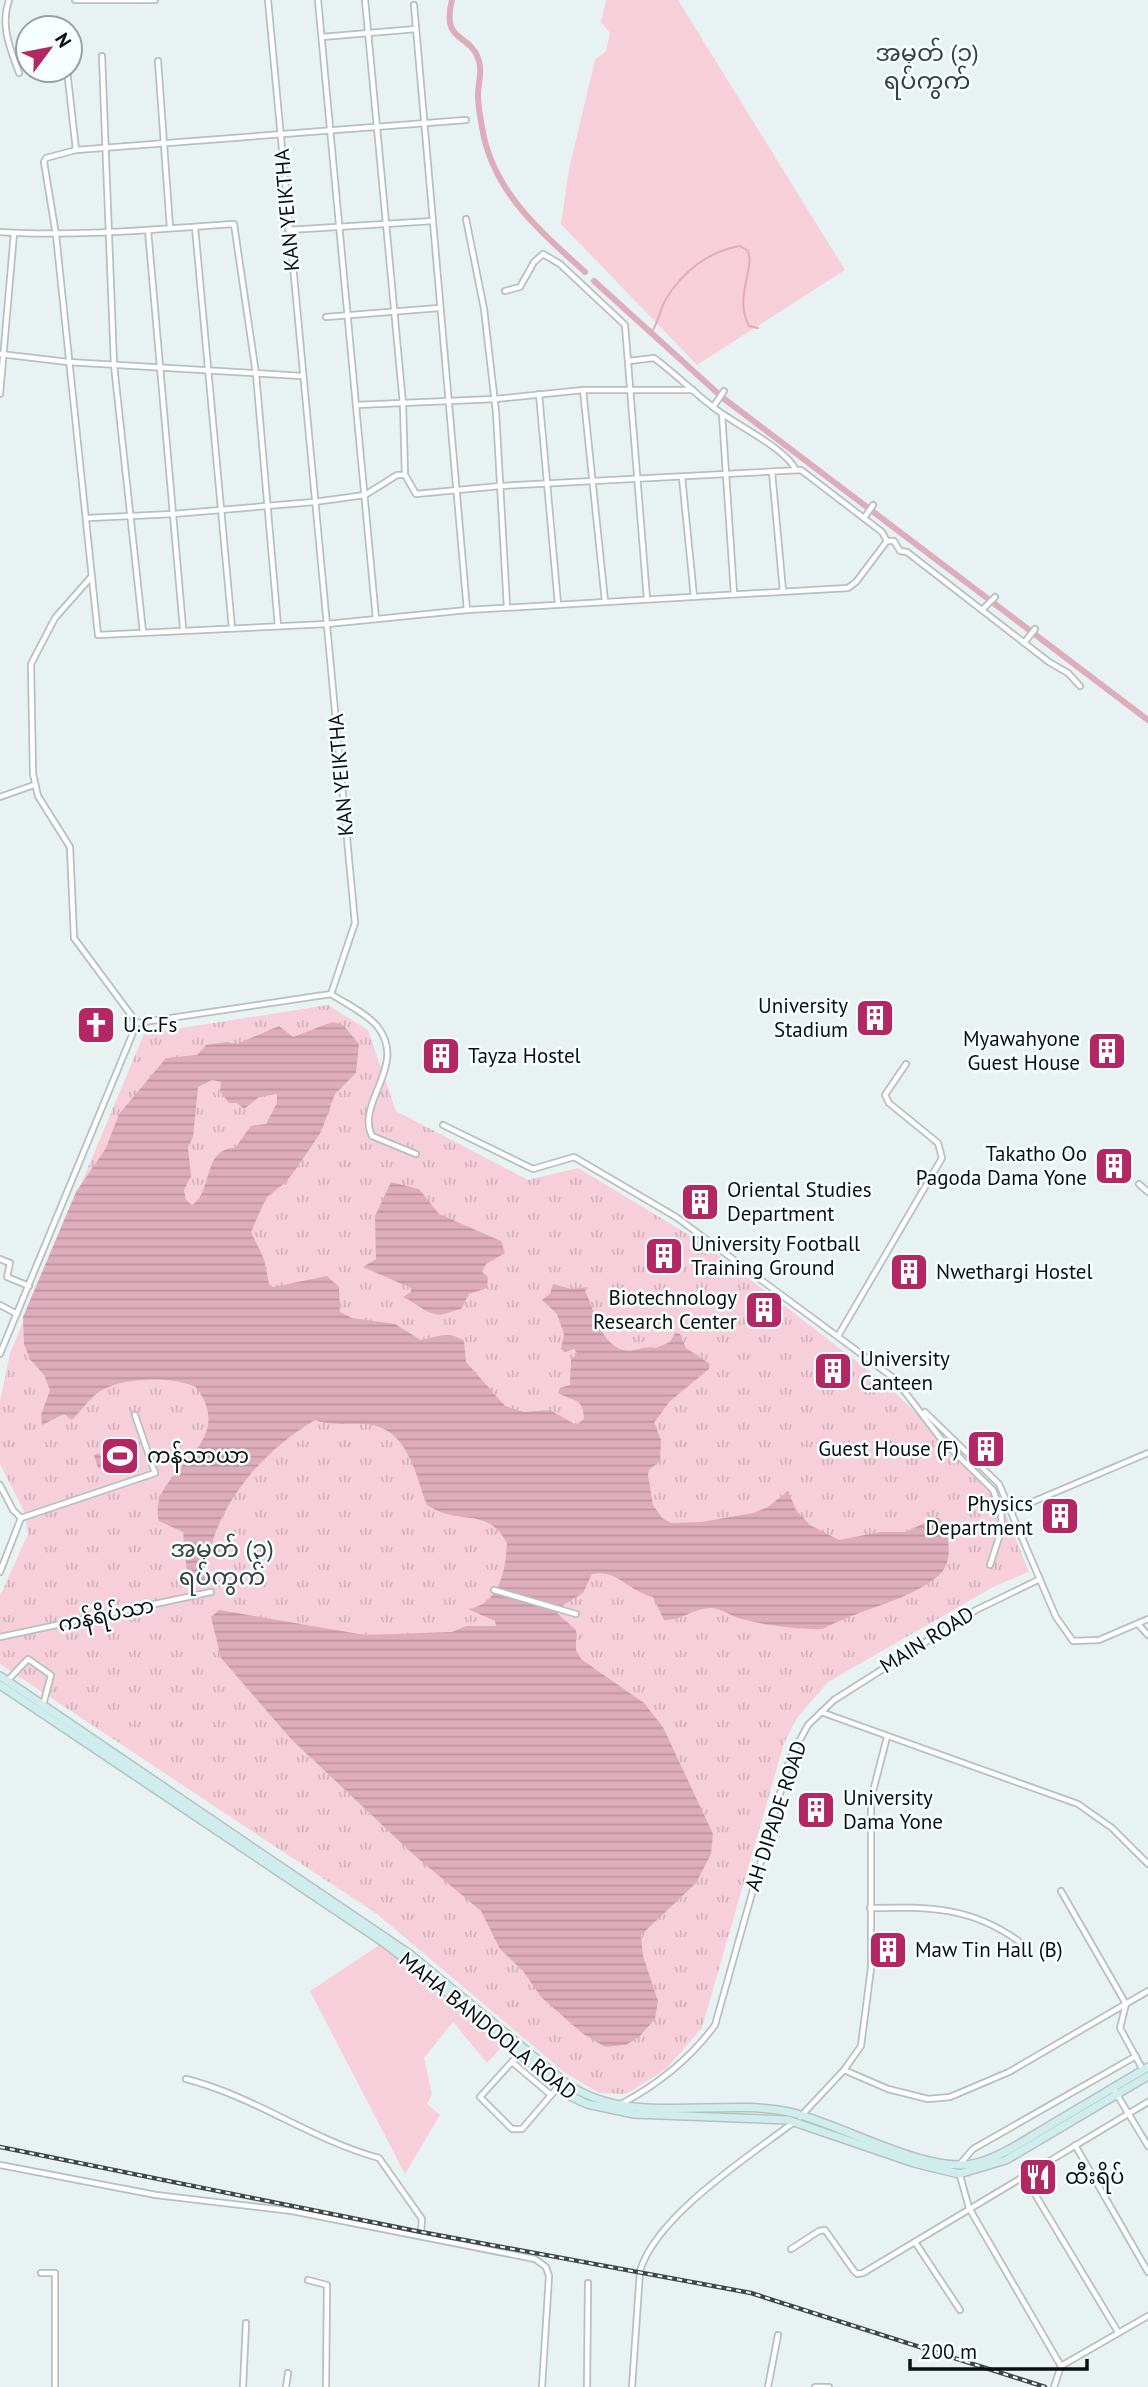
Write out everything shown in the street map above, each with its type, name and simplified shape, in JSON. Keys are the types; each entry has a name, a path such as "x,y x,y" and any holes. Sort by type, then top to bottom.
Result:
{"main road":[{"name":"MAHA BANDOOLA ROAD","path":"2,1680 43,1705 411,1955 573,2088 590,2097 621,2104 776,2110 913,2156 959,2165 976,2163 1004,2153 1115,2091"},
{"name":"MAHA BANDOOLA ROAD","path":"2,1680 383,1942 576,2099 634,2115 799,2118 914,2163 959,2174 1006,2160 1146,2071"}],"street":[{"path":"9,0 4,20 5,34 14,59"},
{"path":"75,0 155,0"},
{"name":"KAN YEIKTHA","path":"268,0 355,923 331,994"},
{"path":"318,0 376,619"},
{"path":"365,0 403,404 405,475 416,494 500,486 547,486 801,470 865,516 882,532 887,541"},
{"path":"414,5 467,610"},
{"path":"322,37 416,29"},
{"path":"102,56 114,365 143,632"},
{"path":"158,61 170,228"},
{"path":"68,84 76,150"},
{"path":"466,120 329,133 76,150 50,156 44,162 56,235 68,362 88,518 98,635 183,628 327,624 507,607 852,586 887,541"},
{"path":"466,219 480,286 495,399 507,607"},
{"path":"288,230 433,222"},
{"path":"0,232 110,234 234,224 256,374 278,626"},
{"path":"195,227 206,371 232,628"},
{"path":"148,230 183,628"},
{"path":"0,394 14,233"},
{"path":"505,291 520,287 538,256 549,256 625,325 647,599"},
{"path":"326,317 439,308"},
{"path":"2,354 68,362 302,376"},
{"path":"629,361 654,358 715,405 722,414 736,420 755,437 766,440 782,456 792,461 796,470"},
{"path":"356,405 495,399 583,390 694,390"},
{"path":"583,390 605,601"},
{"path":"715,405 724,391"},
{"path":"538,394 558,604"},
{"path":"722,414 734,594"},
{"path":"772,472 783,591"},
{"path":"88,518 314,502 365,495 390,479 405,475"},
{"path":"682,477 694,597"},
{"path":"865,516 873,505"},
{"path":"887,541 894,541 900,551 907,552 984,608 1068,673 1080,686"},
{"path":"92,576 55,618 31,664 34,785 69,846 74,938 137,1023"},
{"path":"984,608 995,597"},
{"path":"1026,641 1035,629"},
{"path":"0,797 34,785"},
{"path":"137,1023 331,994 376,1025 387,1049 386,1071 368,1122 372,1136 416,1154"},
{"path":"0,1354 137,1023"},
{"path":"838,1336 942,1158 938,1143 889,1103 885,1096 905,1064"},
{"path":"443,1125 533,1169 574,1157 676,1217 895,1379 941,1439 993,1490 1001,1511 1002,1528 990,1565"},
{"path":"0,1259 10,1263 6,1277 29,1286"},
{"path":"0,1305 18,1314"},
{"path":"916,1404 999,1484 1056,1617 1073,1640 1099,1640 1148,1619"},
{"path":"21,1518 155,1473 135,1415"},
{"path":"1011,1511 1148,1453"},
{"path":"0,1485 13,1510 21,1518"},
{"path":"0,1572 21,1518"},
{"name":"MAIN ROAD","path":"821,1712 874,1674 976,1610 1040,1579"},
{"path":"494,1590 576,1614"},
{"name":"ကန်ရိပ်သာ","path":"0,1637 211,1592"},
{"path":"1138,1624 1148,1634"},
{"path":"2,1680 28,1659 41,1665 51,1675 43,1705"},
{"path":"821,1712 1012,1778 1077,1804 1112,1828 1148,1864"},
{"name":"AH DIPADE ROAD","path":"610,2110 668,2076 699,2048 715,2025 790,1758 797,1741 821,1712"},
{"path":"632,2387 640,2271 645,2254 671,2222 799,2118 844,2070 861,2046 871,1968 871,1799 887,1737"},
{"path":"1061,1891 1126,2004 1120,2028 1146,2071"},
{"path":"870,1908 936,1907 998,1926 1021,1943"},
{"path":"844,2070 888,2089 928,2099 950,2097 1009,2071 1148,1991"},
{"path":"520,2054 480,2097 512,2129 522,2129 558,2086"},
{"path":"1061,2366 969,2208 959,2165 973,2149 1136,2056"},
{"path":"512,2062 551,2095"},
{"path":"186,2079 211,2085 349,2150 379,2158 422,2219 421,2232"},
{"path":"1115,2091 1148,2147"},
{"path":"791,2249 825,2230 857,2274 1148,2102"},
{"path":"1075,2145 1148,2272"},
{"path":"0,2165 156,2195 292,2211 536,2259 546,2267 549,2276 542,2387"},
{"path":"1024,2176 1118,2332"},
{"path":"915,2242 960,2310"},
{"path":"41,2273 55,2273 55,2387"},
{"path":"308,2280 327,2285 326,2387"},
{"path":"587,2387 588,2283"},
{"path":"1054,2387 1061,2366 1148,2316"},
{"path":"243,2387 246,2323"},
{"path":"768,2387 778,2335"},
{"path":"286,2387 288,2373"},
{"path":"815,2387 829,2387"}],"green space":[{"path":"606,0 678,0 845,270 697,365 561,224 569,169 595,60 606,51 610,33 601,22"},
{"path":"328,1005 368,1030 396,1111 528,1180 578,1168 704,1244 886,1384 996,1490 1029,1572 995,1586 828,1682 797,1718 784,1743 702,2028 665,2070 626,2094 599,2093 564,2072 377,1914 0,1664 0,1596 28,1534 24,1511 0,1464 0,1402 10,1353 144,1034"},
{"path":"384,1942 506,2042 487,2063 453,2022 424,2058 432,2094 427,2104 440,2115 405,2174 310,1991"}],"shaded area":[{"path":"332,1022 343,1025 359,1044 356,1073 335,1094 321,1132 298,1166 286,1182 266,1198 251,1232 264,1259 269,1284 273,1287 327,1276 339,1287 340,1312 352,1318 395,1324 421,1340 443,1335 458,1338 464,1341 466,1362 505,1406 524,1412 550,1410 576,1425 584,1419 582,1407 576,1401 558,1393 560,1388 570,1385 571,1360 577,1353 574,1349 565,1352 561,1349 564,1334 557,1314 542,1300 550,1294 553,1284 572,1289 588,1287 585,1291 599,1325 615,1346 627,1351 656,1348 670,1342 675,1333 680,1334 686,1348 710,1364 709,1369 669,1402 654,1423 661,1440 660,1461 649,1470 648,1475 653,1505 662,1518 671,1523 702,1522 753,1513 768,1507 788,1491 796,1510 810,1525 839,1540 880,1532 906,1532 934,1518 939,1518 945,1530 949,1546 948,1561 941,1573 930,1582 823,1629 760,1623 711,1608 664,1620 653,1597 601,1573 592,1574 583,1593 557,1609 557,1613 576,1630 576,1650 581,1659 644,1703 663,1727 713,1834 711,1854 696,1883 641,1935 643,1956 658,2001 655,2019 639,2037 626,2045 605,2047 582,2033 541,1997 523,1971 500,1949 481,1911 414,1855 291,1739 221,1658 211,1617 219,1610 365,1635 452,1632 466,1626 496,1626 495,1621 468,1609 487,1601 499,1585 507,1543 499,1531 481,1520 450,1515 427,1505 407,1453 390,1433 364,1424 333,1424 315,1420 274,1450 240,1488 216,1533 206,1582 187,1574 183,1532 159,1521 158,1503 165,1487 201,1443 208,1427 207,1408 196,1387 161,1380 120,1383 99,1392 72,1420 64,1414 42,1425 41,1415 50,1390 44,1375 30,1359 24,1344 23,1317 76,1192 106,1148 119,1114 166,1058 197,1055 206,1045 227,1042 237,1044 279,1026 293,1037","holes":["212,1080 221,1082 220,1091 229,1103 237,1103 244,1109 259,1097 277,1094 277,1103 266,1124 251,1126 235,1148 217,1155 203,1191 192,1205 186,1200 184,1190 191,1176 188,1147 193,1137 198,1087"]},
{"path":"391,1182 419,1189 439,1214 501,1241 505,1253 486,1264 482,1272 488,1277 487,1288 469,1294 461,1309 438,1315 428,1312 403,1297 411,1292 411,1288 363,1267 376,1259 375,1216"},
{"name":"ကန်သာယာ","path":"137,1446 139,1455 98,1468 94,1455 99,1453 101,1457"}],"waterway":[{"path":"452,0 450,24 453,31 469,44 478,58 479,111 487,150 496,171 520,208 585,272"},
{"path":"650,334 666,299 688,272 707,258 740,246 747,250 749,256 743,304 745,315 749,326 758,328"},
{"path":"594,281 723,398 1148,720"}],"railway":[{"path":"0,2147 421,2232 751,2293 1045,2387"}],"place":[{"name":"University Stadium","path":"875,1018"},
{"name":"U.C.Fs","path":"96,1025"},
{"name":"Myawahyone Guest House","path":"1107,1051"},
{"name":"Tayza Hostel","path":"441,1056"},
{"name":"Takatho Oo Pagoda Dama Yone","path":"1114,1166"},
{"name":"Oriental Studies Department","path":"700,1202"},
{"name":"University Football Training Ground","path":"664,1256"},
{"name":"Nwethargi Hostel","path":"909,1272"},
{"name":"Biotechnology Research Center","path":"764,1310"},
{"name":"University Canteen","path":"833,1371"},
{"name":"Guest House (F)","path":"986,1449"},
{"name":"ကန်သာယာ","path":"120,1456"},
{"name":"Physics Department","path":"1060,1516"},
{"name":"University Dama Yone","path":"816,1810"},
{"name":"Maw Tin Hall (B)","path":"888,1950"},
{"name":"ထီးရိပ်","path":"1038,2177"}],"district":[{"name":"အမှတ် (၁) ရပ်ကွက်","path":"927,67"},
{"name":"အမှတ် (၃) ရပ်ကွက်","path":"222,1563"}]}
